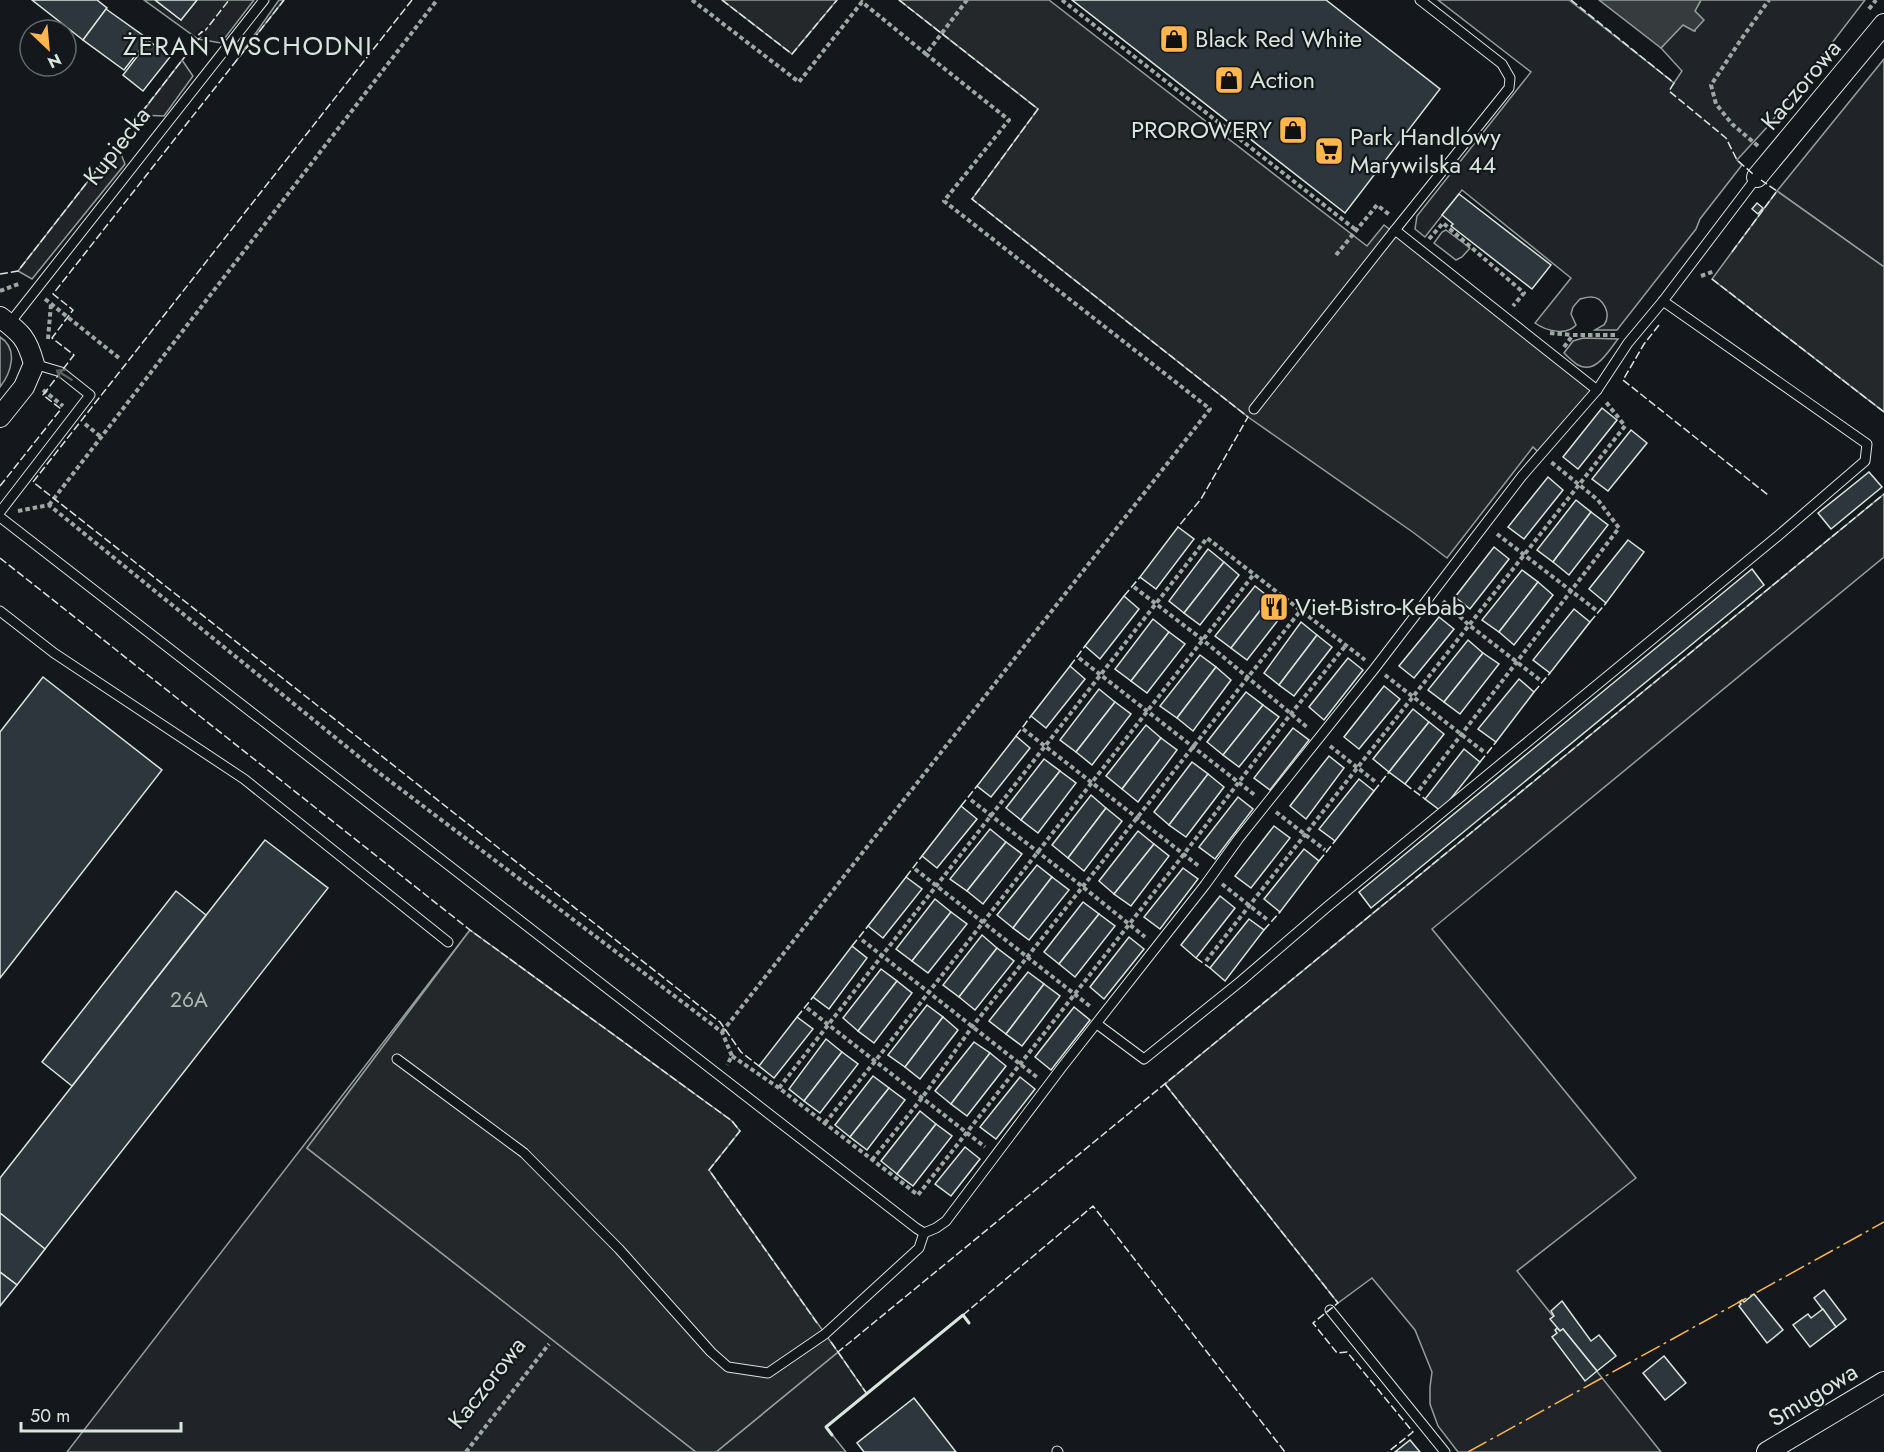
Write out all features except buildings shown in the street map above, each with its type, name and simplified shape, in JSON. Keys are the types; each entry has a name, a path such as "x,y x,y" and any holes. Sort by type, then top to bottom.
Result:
{"street":[{"name":"Kaczorowa","path":"1757,177 1884,24"},
{"name":"Kupiecka","path":"4,320 19,331 29,346 34,364"},
{"path":"0,417 24,387 34,364"},
{"name":"Smugowa","path":"1767,1452 1884,1382"}],"lane":[{"name":"Kupiecka","path":"4,320 35,292 264,0"},
{"path":"1254,409 1509,88 1510,78 1502,64 1420,0"},
{"path":"397,1059 524,1153 619,1249 711,1352 728,1367 768,1373 825,1334 919,1248 924,1233 946,1221 1239,838 1375,668 1522,476 1597,390 1628,344 1757,177"},
{"path":"1395,230 1597,390"},
{"path":"1097,1024 1144,1059 1779,535 1865,461 1867,444 1663,301"},
{"path":"5,512 90,395 61,372 34,364"},
{"path":"0,518 924,1233"},
{"path":"0,611 54,653 244,778 448,942"},
{"path":"1330,1310 1445,1452"}],"path":[{"path":"5,512 49,505 437,0"},
{"path":"692,0 799,82 862,2 1009,120 944,201 1210,409 722,1032"},
{"path":"926,54 967,0"},
{"path":"1062,0 1356,230"},
{"path":"1754,154 1760,147 1732,124 1716,104 1711,85 1769,0"},
{"path":"1868,9 1875,0"},
{"path":"35,292 119,358"},
{"path":"1556,357 1573,335 1617,335 1623,327"},
{"path":"1206,961 1624,426 1597,390"},
{"path":"45,392 74,416"},
{"path":"1419,790 1619,528 1599,500 1541,455"},
{"path":"49,505 374,769 722,1032 732,1056 779,1088 918,1195 1346,645"},
{"path":"1485,525 1596,610"},
{"path":"779,1088 827,1023 1207,538 1484,752"},
{"path":"825,1124 1254,574"},
{"path":"1134,587 1203,640 1290,715 1377,783"},
{"path":"1433,592 1468,625 1540,680"},
{"path":"872,1160 922,1098 972,1027 1301,609"},
{"path":"1361,657 1368,649"},
{"path":"1079,658 1325,850"},
{"path":"1023,729 1269,921"},
{"path":"971,800 1157,947"},
{"path":"915,869 1091,1008 1117,998"},
{"path":"862,940 1048,1086"},
{"path":"807,1008 996,1155"},
{"path":"729,1083 727,1064 732,1056"},
{"name":"Kaczorowa","path":"466,1452 549,1344"}],"shaded area":[{"path":"144,0 155,0 181,20 197,0 254,0 221,43 198,39"},
{"path":"279,0 284,0 236,61"},
{"path":"722,0 837,0 792,54"},
{"path":"899,0 1049,0 1367,246 1384,225 1597,390 1541,455 1533,447 1447,558 1248,417 972,199 1038,109"},
{"path":"1438,0 1569,0 1674,83 1682,71 1661,48 1683,24 1695,31 1695,11 1701,0 1865,0 1769,125 1737,160 1742,165 1700,219 1696,229 1617,330 1595,330 1604,325 1607,311 1599,300 1591,297 1580,299 1573,307 1571,314 1576,325 1562,331 1550,330 1535,323 1571,278 1462,190 1425,237 1415,229 1417,216 1531,72"},
{"path":"1599,0 1701,0 1695,11 1704,20 1694,31 1683,25 1661,48"},
{"path":"1884,59 1884,267 1777,191"},
{"path":"182,60 193,76 164,116 140,115"},
{"path":"117,144 125,164 32,279 18,271"},
{"path":"1777,191 1884,267 1884,412 1712,279"},
{"path":"1446,230 1470,248 1456,260 1434,243"},
{"path":"0,337 10,348 11,361 10,368 0,387"},
{"path":"1583,338 1618,339 1601,360 1591,367 1585,367 1576,364 1564,353 1573,341"},
{"path":"1884,494 1884,557 1432,929 1636,1178 1517,1271 1661,1452 1458,1452 1438,1426 1430,1404 1432,1372 1415,1330 1372,1278 1338,1303 1165,1084"},
{"path":"470,930 307,1148 696,1452 67,1452"},
{"path":"470,930 732,1121 740,1131 709,1170 838,1352 716,1452 696,1452 307,1148"},
{"path":"838,1352 867,1394 826,1427 846,1452 716,1452"}],"fence":[{"path":"0,274 18,271 229,0"},
{"path":"0,486 61,409 43,395 74,355 52,338 73,310 53,294 284,0"},
{"path":"412,0 33,482 720,1022 741,1052 759,1066"},
{"path":"722,0 792,54 837,0"},
{"path":"899,0 1038,109 972,199 1248,417 1201,499 1178,527"},
{"path":"1571,0 1674,83 1669,91 1726,138 1737,160 1753,174"},
{"path":"1732,252 1777,191 1761,180"},
{"path":"1712,279 1884,412"},
{"path":"1659,325 1644,344 1623,380 1768,495"},
{"path":"831,1342 838,1352 1884,494"},
{"path":"0,558 470,930 732,1121 740,1131 709,1170 817,1323"},
{"path":"1124,596 1140,577"},
{"path":"1590,622 1606,603"},
{"path":"1070,666 1085,646"},
{"path":"1534,692 1550,673"},
{"path":"1016,736 1031,716"},
{"path":"1480,762 1496,742"},
{"path":"1374,791 1389,772"},
{"path":"1405,784 1425,799"},
{"path":"961,806 977,786"},
{"path":"1319,861 1335,841"},
{"path":"906,877 922,856"},
{"path":"1264,930 1280,912"},
{"path":"852,946 868,926"},
{"path":"1196,958 1210,968"},
{"path":"797,1017 813,997"},
{"path":"1165,1084 1338,1303 1313,1323 1337,1353 1347,1352 1413,1432 1388,1452"},
{"path":"963,1315 1093,1206 1285,1452"},
{"path":"838,1352 867,1394"}],"wall":[{"path":"832,1435 826,1427 963,1315 969,1323"}],"power":[{"path":"1468,1452 1884,1222"}],"place":[{"name":"Black Red White","path":"1174,39"},
{"name":"Action","path":"1229,80"},
{"name":"PROROWERY","path":"1293,130"},
{"name":"Park Handlowy Marywilska 44","path":"1329,151"},
{"name":"Viet-Bistro-Kebab","path":"1274,607"}],"district":[{"name":"ŻERAŃ WSCHODNI","path":"248,46"}]}
